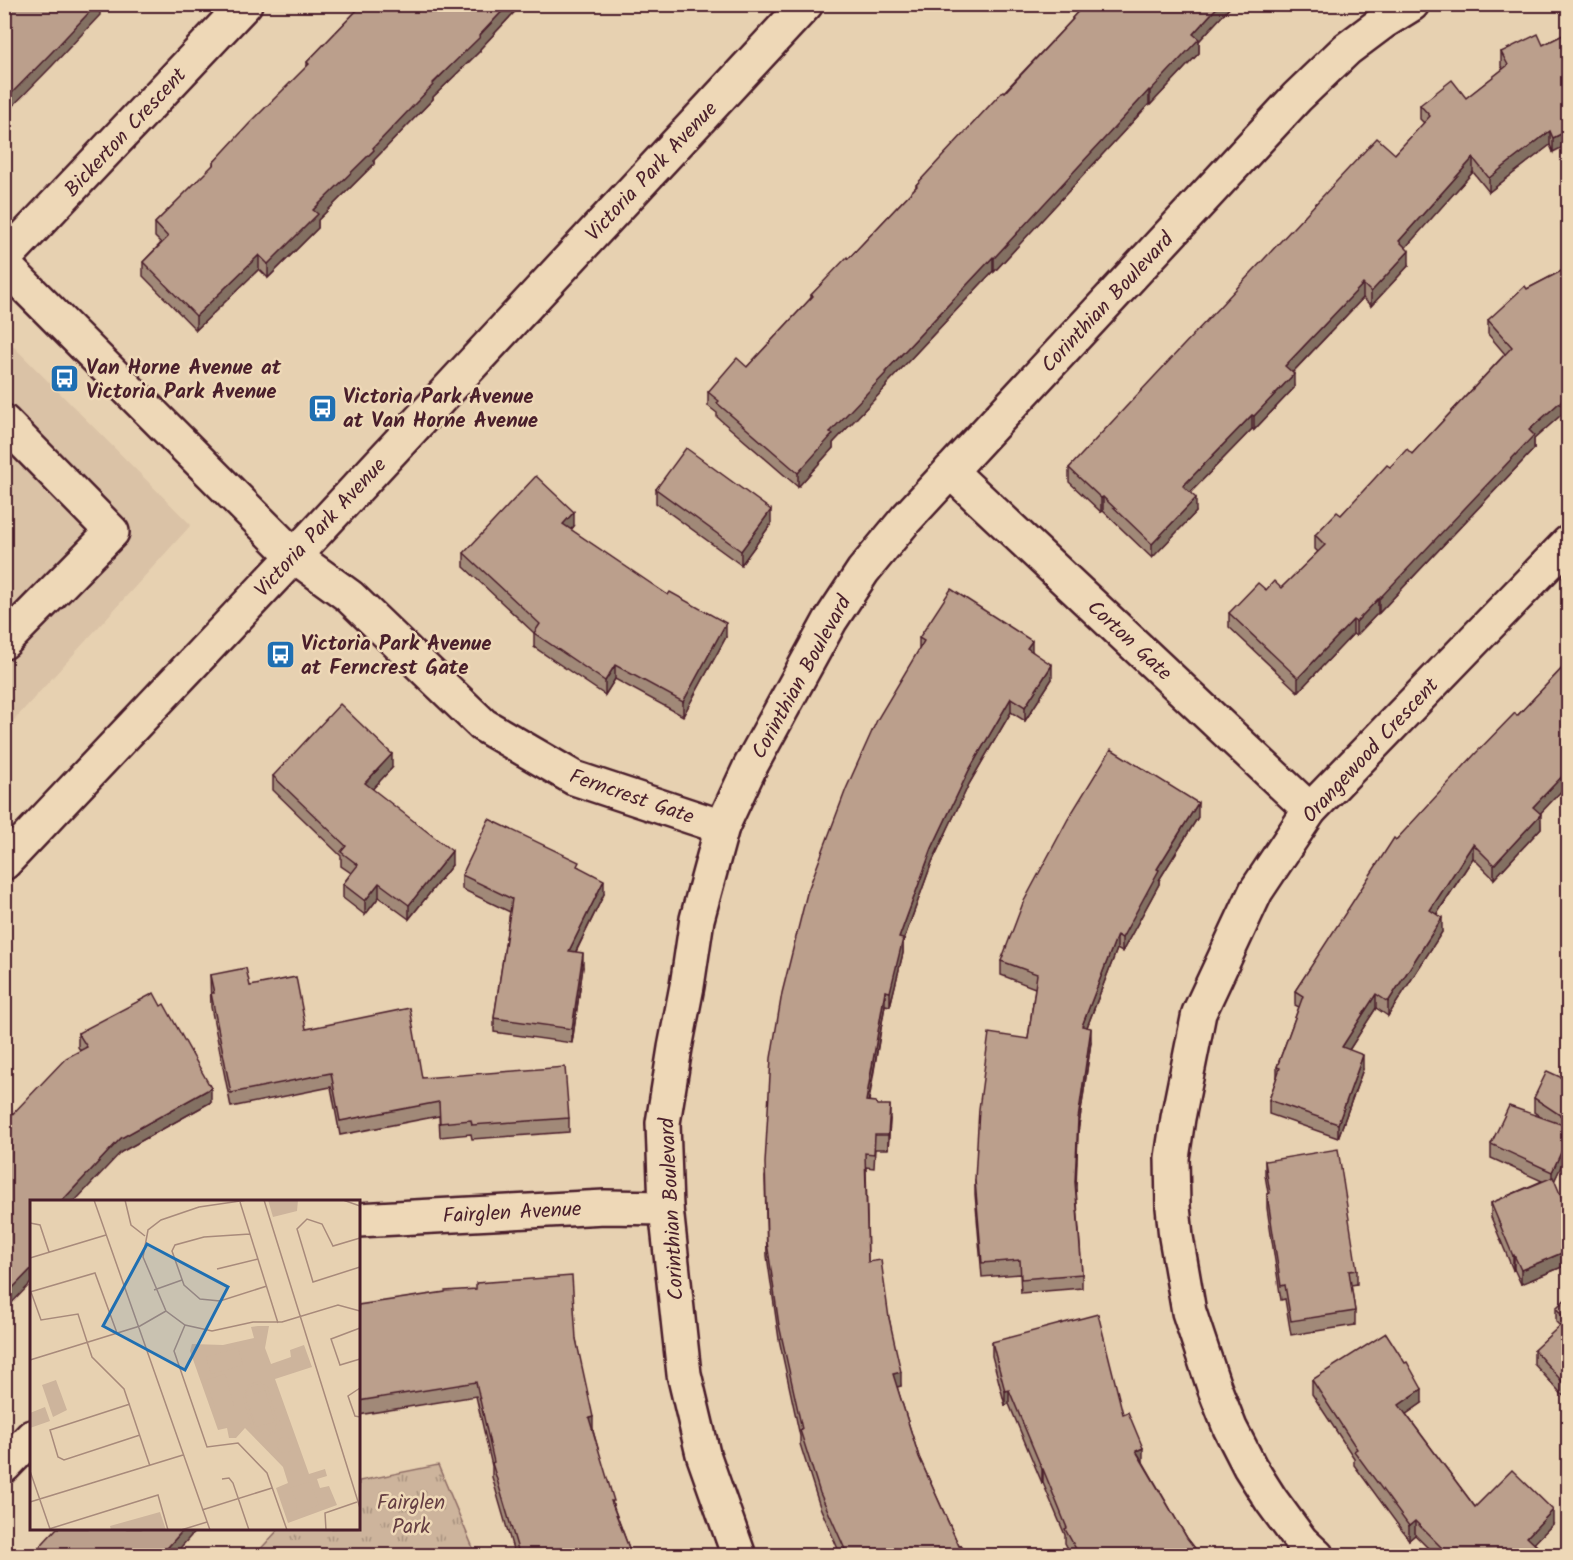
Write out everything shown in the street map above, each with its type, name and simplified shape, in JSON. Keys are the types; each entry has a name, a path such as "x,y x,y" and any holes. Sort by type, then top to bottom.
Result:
{"street":[{"name":"Bickerton Crescent","path":"4,259 245,4"},
{"name":"Victoria Park Avenue","path":"4,863 294,556 806,4"},
{"name":"Corinthian Boulevard","path":"739,1556 703,1454 684,1374 666,1208 663,1123 697,919 722,827 750,767 830,621 863,571 906,519 1297,97 1347,49 1412,4"},
{"name":"Ferncrest Gate","path":"4,266 294,556 349,596 483,725 574,778 722,827"},
{"path":"4,422 112,532 4,642"},
{"name":"Corton Gate","path":"950,471 1310,810"},
{"name":"Orangewood Crescent","path":"1317,1556 1301,1541 1250,1467 1230,1428 1189,1312 1177,1249 1173,1207 1173,1158 1178,1118 1199,1013 1256,891 1310,810 1569,543"},
{"name":"Fairglen Avenue","path":"360,1220 605,1208 666,1208"},
{"path":"4,1466 30,1439"}],"shaded area":[{"path":"4,337 191,525 5,730 4,729"}],"green space":[{"name":"Fairglen Park","path":"438,1465 476,1555 255,1555 278,1530 360,1530 360,1481"}],"building":[{"path":"4,4 97,4 4,101"},
{"path":"363,4 509,4 480,37 432,84 373,148 374,150 313,210 318,214 268,264 259,255 196,316 143,262 168,237 155,223 309,64 307,62"},
{"path":"1085,4 1220,4 1193,34 1199,39 885,372 830,432 833,434 798,473 717,403 719,401 708,392 737,358 747,367 813,296 811,295 917,186"},
{"path":"1569,32 1569,130 1553,138 1550,131 1489,178 1473,158 1399,241 1409,251 1371,292 1363,284 1285,366 1294,374 1183,486 1196,498 1152,544 1069,468 1377,138 1395,154 1430,116 1420,105 1452,80 1466,98 1508,65 1501,52 1538,34 1543,45"},
{"path":"1569,267 1569,394 1529,430 1534,435 1379,599 1356,622 1353,620 1298,678 1229,613 1258,583 1266,590 1274,581 1281,588 1325,545 1315,535 1337,512 1341,515 1387,465 1390,467 1407,449 1412,454 1512,347 1488,320 1525,286 1527,289"},
{"path":"686,448 771,510 741,551 656,489"},
{"path":"536,476 574,512 563,524 668,595 670,592 726,623 683,702 615,665 605,681 534,633 540,624 464,553"},
{"path":"951,589 1032,641 1027,648 1052,665 1025,707 1011,698 969,770 932,848 899,938 903,939 890,992 885,991 866,1101 876,1102 877,1105 890,1105 888,1135 875,1135 874,1154 865,1153 868,1262 881,1260 889,1318 901,1372 893,1374 919,1457 959,1546 961,1545 967,1556 848,1556 820,1493 800,1430 802,1429 779,1325 767,1242 765,1163 771,1058 782,993 807,893 846,789 877,720 924,641 919,638"},
{"path":"1569,661 1569,769 1533,807 1541,814 1494,865 1473,844 1430,910 1442,918 1388,1002 1376,994 1342,1047 1363,1055 1338,1124 1269,1100 1280,1068 1277,1067 1303,996 1295,991 1394,838 1396,840 1475,754 1515,713 1517,716"},
{"path":"340,704 392,754 365,783 452,851 409,905 379,883 365,901 343,884 358,865 341,852 346,846 273,776"},
{"path":"1111,749 1198,803 1157,869 1159,870 1122,938 1117,935 1082,1026 1091,1028 1078,1119 1075,1182 1082,1274 1021,1279 1020,1260 982,1263 975,1180 979,1109 989,1033 1028,1039 1037,974 1001,961 1023,903 1068,819"},
{"path":"489,819 579,862 577,866 604,880 569,951 583,953 572,1029 494,1018 512,899 462,875"},
{"path":"246,968 250,986 296,977 306,1029 410,1008 422,1078 565,1067 569,1118 472,1125 471,1120 440,1123 439,1102 340,1121 331,1073 231,1093 211,993 214,993 210,975"},
{"path":"1569,979 1569,990 1563,983"},
{"path":"154,993 161,1006 164,1004 211,1088 121,1138 63,1200 30,1200 30,1270 4,1297 4,1123 66,1058 87,1047 78,1033"},
{"path":"1547,1071 1569,1081 1569,1121 1534,1098"},
{"path":"1509,1106 1569,1127 1569,1135 1552,1172 1491,1144"},
{"path":"1338,1149 1357,1270 1349,1271 1355,1311 1291,1321 1285,1285 1281,1286 1267,1194 1270,1193 1265,1161"},
{"path":"1553,1177 1569,1215 1569,1250 1521,1270 1491,1203"},
{"path":"572,1276 576,1339 593,1417 589,1418 614,1501 611,1501 632,1556 518,1556 492,1463 494,1462 476,1382 360,1401 360,1305 445,1291 476,1289 476,1283"},
{"path":"1569,1296 1569,1389 1534,1350 1566,1320 1556,1308"},
{"path":"1098,1314 1123,1414 1128,1412 1143,1448 1136,1451 1187,1538 1201,1556 1080,1556 1065,1529 1067,1528 1009,1390 1005,1391 992,1342"},
{"path":"1386,1333 1405,1363 1407,1362 1422,1389 1399,1405 1475,1507 1512,1470 1553,1510 1527,1537 1547,1556 1450,1556 1415,1521 1409,1526 1354,1451 1357,1449 1312,1380"},
{"path":"55,1530 183,1530 160,1556 31,1556"}],"place":[{"name":"Van Horne Avenue at Victoria Park Avenue","path":"65,379"},
{"name":"Victoria Park Avenue at Van Horne Avenue","path":"322,408"},
{"name":"Victoria Park Avenue at Ferncrest Gate","path":"280,655"}]}
